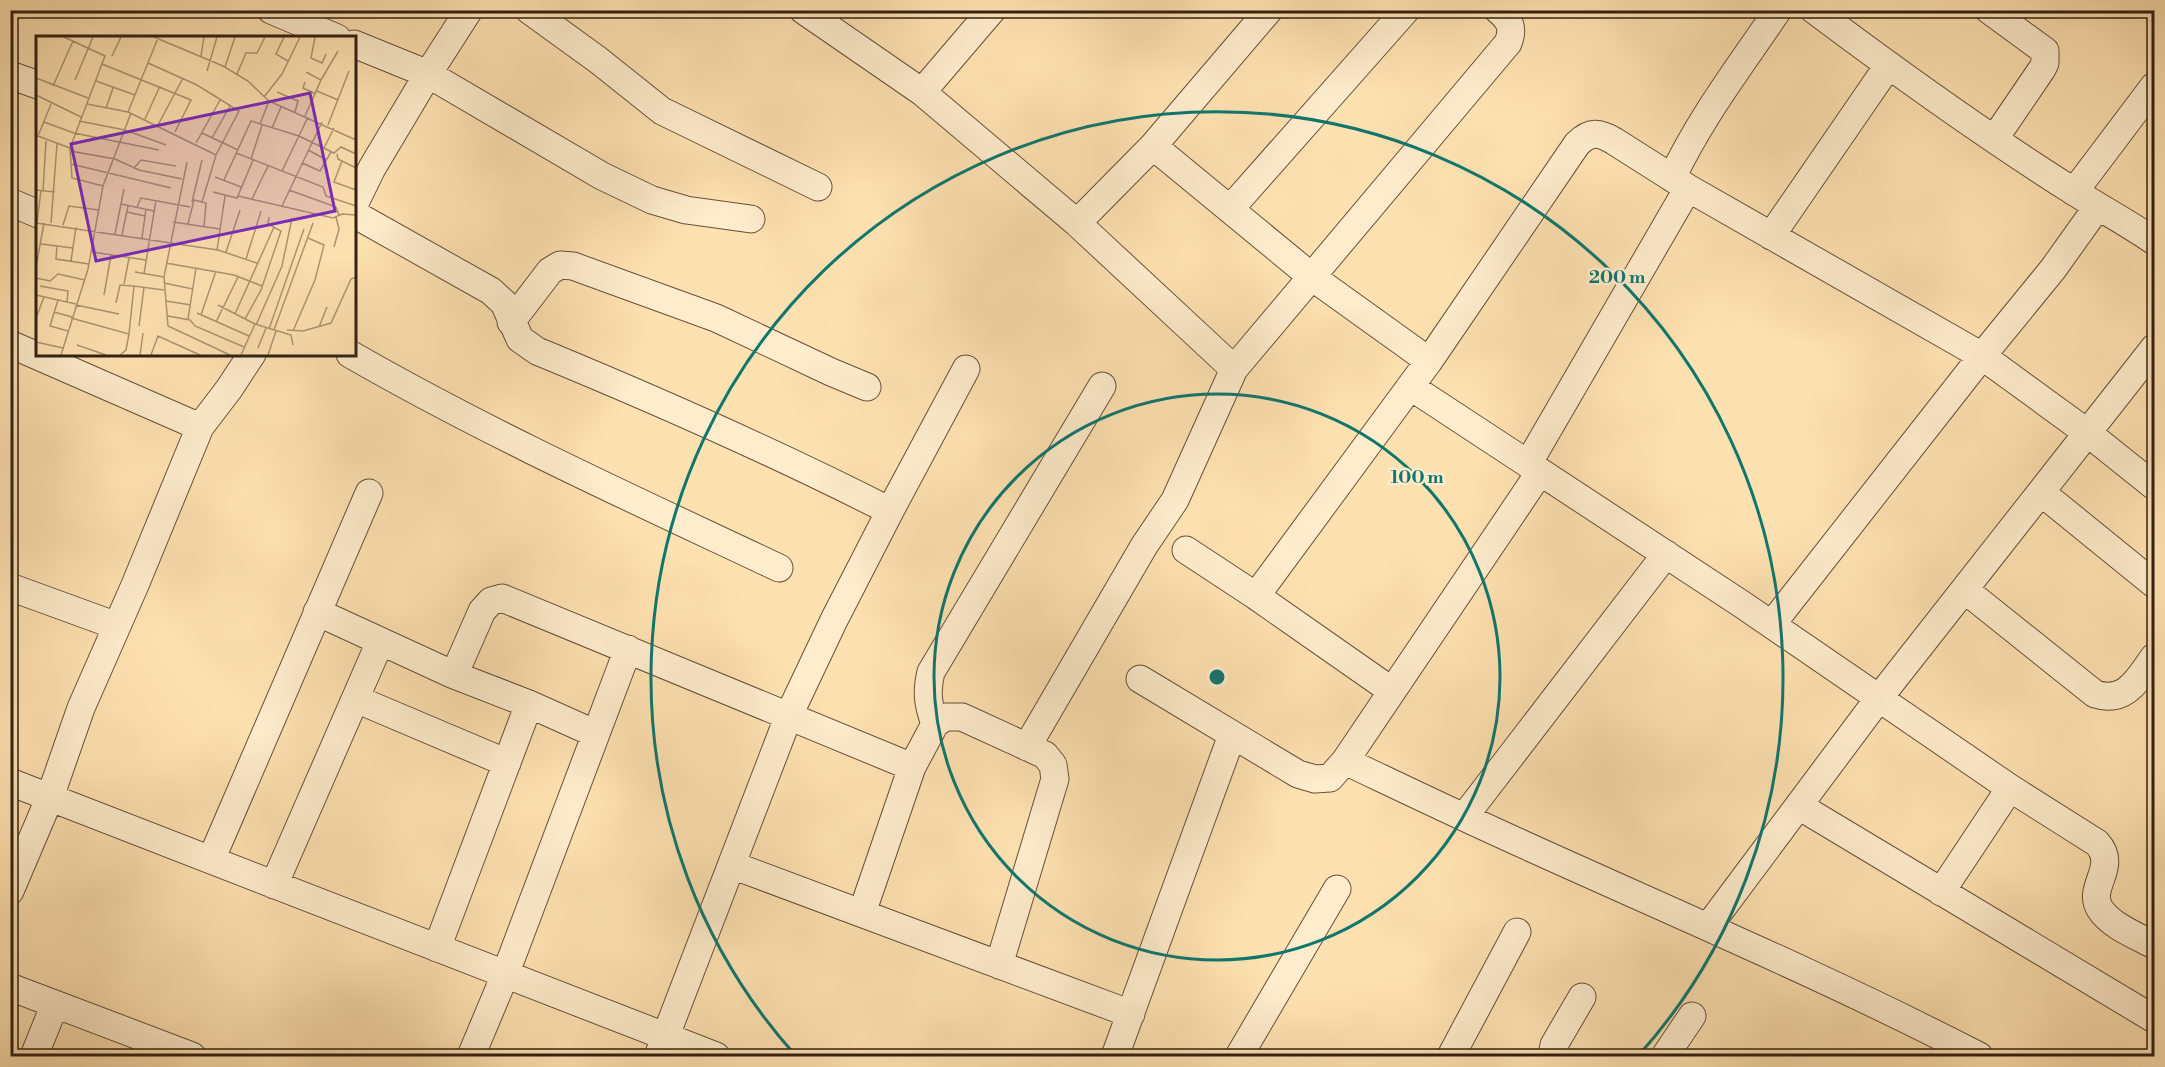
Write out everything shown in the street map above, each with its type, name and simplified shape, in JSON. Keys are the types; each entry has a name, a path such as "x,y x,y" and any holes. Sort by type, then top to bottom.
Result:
{"street":[{"path":"271,10 332,36"},
{"path":"356,201 372,168 469,10"},
{"path":"529,10 598,60 662,111 818,187"},
{"path":"803,10 922,92 1077,223 1234,369"},
{"path":"922,92 992,10"},
{"path":"1077,223 1153,146 1269,10"},
{"path":"1230,209 1406,10"},
{"path":"1027,747 1143,546 1175,500 1234,369 1508,43 1512,34 1511,25 1498,10"},
{"path":"1140,679 1298,774 1315,779 1330,778 1345,761 1392,691 1534,468 1680,183 1688,146 1778,10"},
{"path":"1814,10 1888,66 2074,192 2154,241"},
{"path":"1989,10 2045,51 2045,63 2042,69 1995,138"},
{"path":"356,45 428,74 602,176 652,200 686,210 751,219"},
{"path":"1771,236 1888,66"},
{"path":"10,75 36,84"},
{"path":"2074,192 2154,86"},
{"path":"1256,596 1411,387 1577,144 1586,135 1602,134 1680,183 1982,356 2089,434 2154,486"},
{"path":"1153,146 1312,277 1429,361"},
{"path":"10,202 36,213"},
{"path":"1772,624 2053,269 2098,206"},
{"path":"356,215 491,291 504,303 520,339 537,351 683,411 816,473 890,511"},
{"path":"512,322 550,271 560,265 573,266 716,318 867,387"},
{"path":"10,344 36,355"},
{"path":"1708,927 1879,698 2089,434 2154,348"},
{"path":"37,356 200,427"},
{"path":"10,891 50,797 81,708 200,427 251,356"},
{"path":"353,356 423,396 526,448 779,568"},
{"path":"662,1047 789,716 834,620 966,369"},
{"path":"935,724 927,702 927,686 931,672 1102,386"},
{"path":"1411,387 1772,624 2010,788 2097,843 2105,851 2106,865 2098,888 2097,902 2100,910 2113,921 2154,945"},
{"path":"211,860 369,492"},
{"path":"2042,493 2154,584"},
{"path":"1186,550 1392,691"},
{"path":"1464,817 1666,554"},
{"path":"10,586 117,626"},
{"path":"1965,590 2095,694 2108,698 2120,696 2136,682 2154,657"},
{"path":"454,675 482,611 491,601 502,598 912,767"},
{"path":"317,612 454,675 529,704 596,734"},
{"path":"274,885 380,642"},
{"path":"471,1056 505,975 628,649"},
{"path":"356,699 507,763"},
{"path":"437,948 529,704"},
{"path":"862,913 912,767 935,724 945,717 962,717 1045,755 1053,765 1055,779 999,964"},
{"path":"1115,1056 1232,735"},
{"path":"1345,761 1917,1024 1978,1056"},
{"path":"10,782 505,975 662,1047 716,1056"},
{"path":"1941,892 2010,788"},
{"path":"1799,806 2154,1019"},
{"path":"732,865 1131,1014"},
{"path":"1239,1056 1337,889"},
{"path":"1451,1056 1517,932"},
{"path":"10,987 55,1004 135,1046 192,1056"},
{"path":"1552,1056 1554,1045 1582,997"},
{"path":"34,1056 55,1004"},
{"path":"1665,1056 1692,1016"}]}
